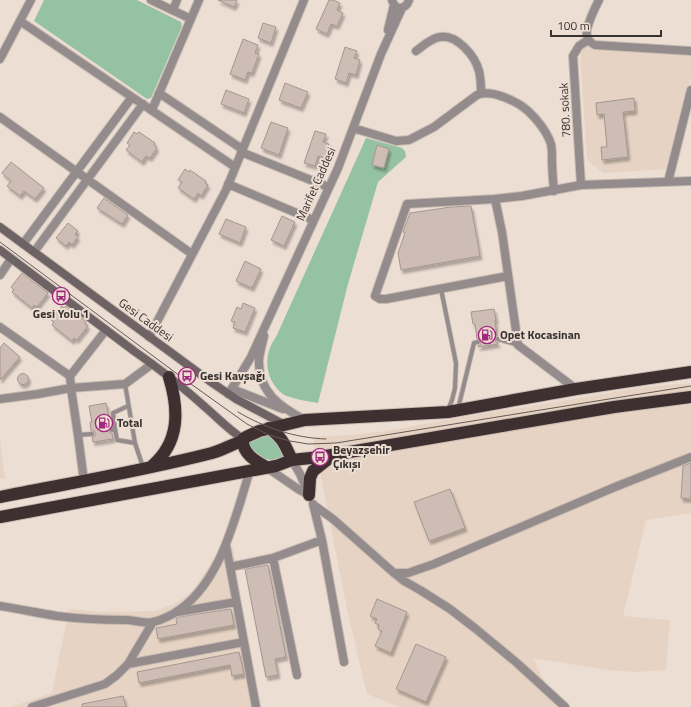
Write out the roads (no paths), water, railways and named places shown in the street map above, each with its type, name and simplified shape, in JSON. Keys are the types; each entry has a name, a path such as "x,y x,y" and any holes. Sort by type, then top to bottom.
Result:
{"highway":[{"path":"0,497 84,481 214,452 241,441 253,433 283,424 305,420 453,411 576,389 691,372"},
{"path":"148,467 157,462 166,451 174,431 176,415 173,391 169,377"},
{"path":"0,517 276,466 292,460 334,455 614,407 691,397"},
{"path":"269,428 284,442 292,460"},
{"path":"241,441 248,454 266,467"},
{"path":"309,495 310,478 313,471 334,455"}],"main road":[{"name":"Gesi Caddesi","path":"0,227 149,337 230,391 251,408 283,424"},
{"path":"0,250 169,377 206,407 241,441"}],"street":[{"path":"0,59 31,0"},
{"path":"151,0 191,19"},
{"path":"173,10 177,0"},
{"path":"152,110 200,0"},
{"path":"149,337 228,184 304,0"},
{"name":"Marifet Caddesi","path":"267,321 338,168 381,54 393,3 407,5 409,0"},
{"path":"599,0 587,30 588,40 592,44 691,51"},
{"path":"20,21 235,167"},
{"path":"416,51 435,38 443,36 454,40 466,49 474,59 481,78 481,93"},
{"name":"780. sokak","path":"581,185 573,56 579,46 588,40"},
{"path":"668,182 691,90"},
{"path":"159,93 242,151 328,187"},
{"path":"353,128 396,141 409,140 434,127 473,97 481,93 498,95 512,101 528,111 547,135 552,153 554,191"},
{"path":"23,244 132,97"},
{"path":"34,252 143,104"},
{"path":"0,117 192,254"},
{"path":"508,276 386,299 380,299 375,296 407,204 495,199 554,191 581,185 691,181"},
{"path":"228,184 313,220"},
{"path":"495,199 502,232 518,345 576,389"},
{"path":"0,275 11,258"},
{"path":"267,321 251,357 230,391 289,412 305,420"},
{"path":"267,321 260,356 260,372 265,387 271,396 289,412"},
{"path":"0,327 70,376"},
{"path":"84,481 70,376 106,330"},
{"path":"0,399 71,388 125,384 152,364"},
{"path":"394,573 408,573 434,564 615,487 691,457"},
{"path":"292,460 315,506 344,662"},
{"path":"266,467 309,495"},
{"path":"0,606 80,618 153,622 173,613 191,601 204,586 215,567 226,545 250,470"},
{"path":"315,506 333,519 404,581 450,609 472,626 517,663 565,707"},
{"path":"230,567 273,558 322,540"},
{"path":"226,545 256,707"},
{"path":"273,558 297,675"},
{"path":"173,613 236,602"},
{"path":"32,707 105,684 128,664 153,622"},
{"path":"128,664 244,642"}],"lane":[{"path":"441,289 456,363 455,388 452,400 453,411"},
{"path":"498,339 518,345"},
{"path":"453,411 474,343 478,342"},
{"path":"125,384 135,443 148,467"},
{"path":"128,406 113,413 114,429 118,440 135,443"},
{"path":"78,435 92,434"}],"tram line":[{"path":"0,242 247,424 269,435 290,441 308,444 336,443 691,386"},
{"path":"238,412 259,423 280,431 303,437 326,439"}],"place":[{"name":"Gesi Yolu 1","path":"61,296"},
{"name":"Opet Kocasinan","path":"487,335"},
{"name":"Gesi Kavşağı","path":"187,376"},
{"name":"Total","path":"104,423"},
{"name":"Beyazşehir Çıkışı","path":"320,457"}]}
